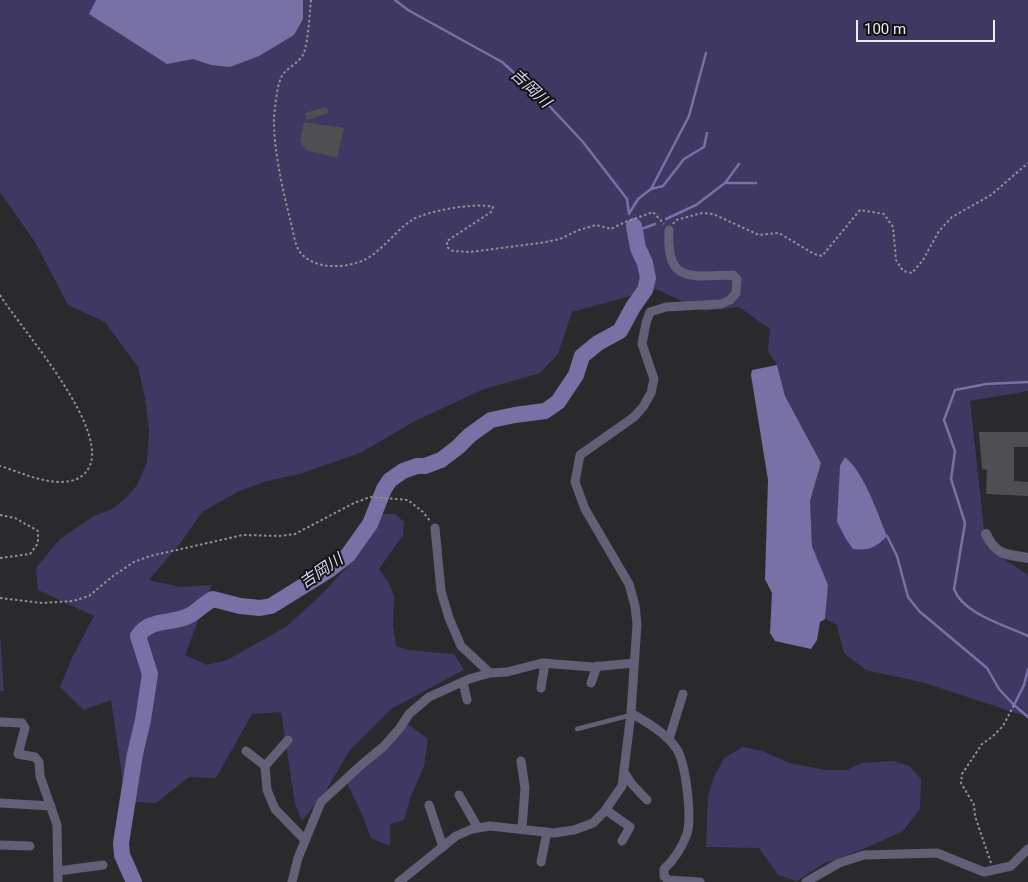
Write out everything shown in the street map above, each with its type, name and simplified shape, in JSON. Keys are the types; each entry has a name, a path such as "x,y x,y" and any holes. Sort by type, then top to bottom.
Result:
{"street":[{"path":"399,882 456,836 472,829 490,826 554,833 574,830 593,823 606,810 622,786 631,714 637,624 635,606 629,584 585,509 574,482 580,455 634,416 643,407 651,393 654,380 642,344 650,312 666,307 721,304 730,300 736,293 737,279 732,275 688,275 674,267 670,260 669,230"},
{"path":"435,528 441,591 448,618 461,646 490,673"},
{"path":"986,534 996,550 1028,558"},
{"path":"292,882 298,858 321,802 384,746 400,728 409,714 429,697 490,673 507,672 546,664 596,666 634,663"},
{"path":"541,688 546,664"},
{"path":"591,683 596,666"},
{"path":"464,682 467,700"},
{"path":"669,739 683,694"},
{"path":"631,714 669,739 682,757 690,814 687,834 671,862 664,869 664,876 668,880 700,882"},
{"path":"0,722 22,723 25,728 18,754 35,757 39,762 40,776 57,825 58,882"},
{"path":"288,740 265,766 267,790 275,809 305,840"},
{"path":"246,751 265,766"},
{"path":"521,761 525,788 522,829"},
{"path":"624,772 631,783 647,800"},
{"path":"459,795 478,828"},
{"path":"0,804 51,806"},
{"path":"429,805 443,847"},
{"path":"606,810 630,826 622,841"},
{"path":"541,862 547,832"},
{"path":"0,845 30,846"},
{"path":"806,882 839,863 864,855 937,853 984,872 1011,866 1028,849"},
{"path":"58,871 103,865"}],"lane":[{"path":"577,729 631,714"}],"path":[{"path":"310,0 304,54 282,76 278,89 274,119 286,205 298,250 308,261 329,266 352,264 366,259 412,220 439,210 485,204 492,207 492,212 447,242 447,247 453,251 470,252 540,243 560,239 579,230 596,225 610,229 653,212 669,230 676,220 702,214 713,214 759,235 779,233 814,254 822,256 860,210 884,214 893,227 896,260 903,271 912,272 923,260 939,231 952,217 991,195 1028,163"},
{"path":"0,294 72,398 85,422 92,445 92,463 81,478 60,482 40,480 0,466"},
{"path":"0,598 42,603 73,601 89,596 112,576 134,562 150,556 243,535 279,536 295,534 354,503 370,497 408,500 422,512 435,528"},
{"path":"0,515 15,518 38,531 38,543 30,554 0,558"},
{"path":"993,870 975,816 974,805 961,782 962,774 982,744 992,738 1003,726 1014,705"}],"shaded area":[{"path":"0,0 1028,0 1028,391 970,401 986,547 1028,575 1028,717 925,683 866,670 844,653 837,625 825,619 828,585 812,546 810,501 821,463 785,396 777,365 768,351 770,329 739,307 703,311 656,289 572,312 558,354 540,373 484,389 415,421 362,452 300,474 267,481 239,491 202,512 182,541 149,580 179,587 212,585 185,655 207,665 227,660 286,627 324,592 354,559 366,531 383,514 395,514 404,522 403,535 379,569 390,585 394,596 393,626 396,646 408,650 454,654 464,670 391,709 350,750 325,792 302,821 295,804 281,712 252,714 216,778 189,777 156,803 135,802 123,782 111,700 84,710 60,687 72,658 94,616 38,590 36,568 60,539 94,516 112,509 126,498 137,485 147,462 149,431 145,398 138,367 105,322 68,305 35,242 0,192"},
{"path":"96,0 303,0 303,19 294,35 259,56 230,67 211,65 193,59 167,64 89,14"},
{"path":"777,365 785,396 821,463 810,501 812,546 828,585 825,619 820,622 817,640 811,649 775,641 770,633 772,593 765,579 768,480 751,375 752,370"},
{"path":"845,457 859,473 875,505 887,536 880,543 868,549 853,549 837,522 840,466"},
{"path":"0,635 4,691 0,691"},
{"path":"408,724 428,739 424,766 411,796 404,820 390,824 390,846 371,838 347,783 379,755"},
{"path":"743,747 762,751 789,763 825,770 847,770 861,763 893,761 909,766 921,779 920,809 902,832 823,864 797,881 778,875 759,848 706,847 708,797 713,779 724,758"}],"building":[{"path":"326,107 329,113 307,120 305,113"},
{"path":"304,122 344,128 337,158 306,150 300,141"},
{"path":"979,432 1028,432 1028,447 1014,447 1014,481 1028,482 1028,496 986,494 987,470 982,469"}],"waterway":[{"name":"吉岡川","path":"395,0 408,10 502,62 540,96 583,142 627,199 629,214"},
{"path":"630,212 638,199 651,189 689,116 706,53"},
{"path":"651,189 663,186 684,159 704,147 707,133"},
{"path":"666,219 696,205 725,183 739,164"},
{"path":"725,183 756,183"},
{"path":"636,231 655,224"},
{"name":"吉岡川","path":"134,882 122,855 121,843 150,674 138,636 154,624 190,615 213,599 240,606 260,608 271,606 329,570 348,555 370,524 384,489 390,480 403,471 441,460 491,420 545,411 558,402 576,375 582,356 598,343 620,331 645,290 648,278 645,263 638,248 634,226"},
{"path":"1028,382 986,384 955,390 944,420 955,451 951,479 965,523 954,589 959,598 975,612 1028,636"},
{"path":"887,536 897,556 908,597 919,611 987,668 999,689 1014,705"},
{"path":"1028,669 1024,685 1014,705 1028,717"}]}
